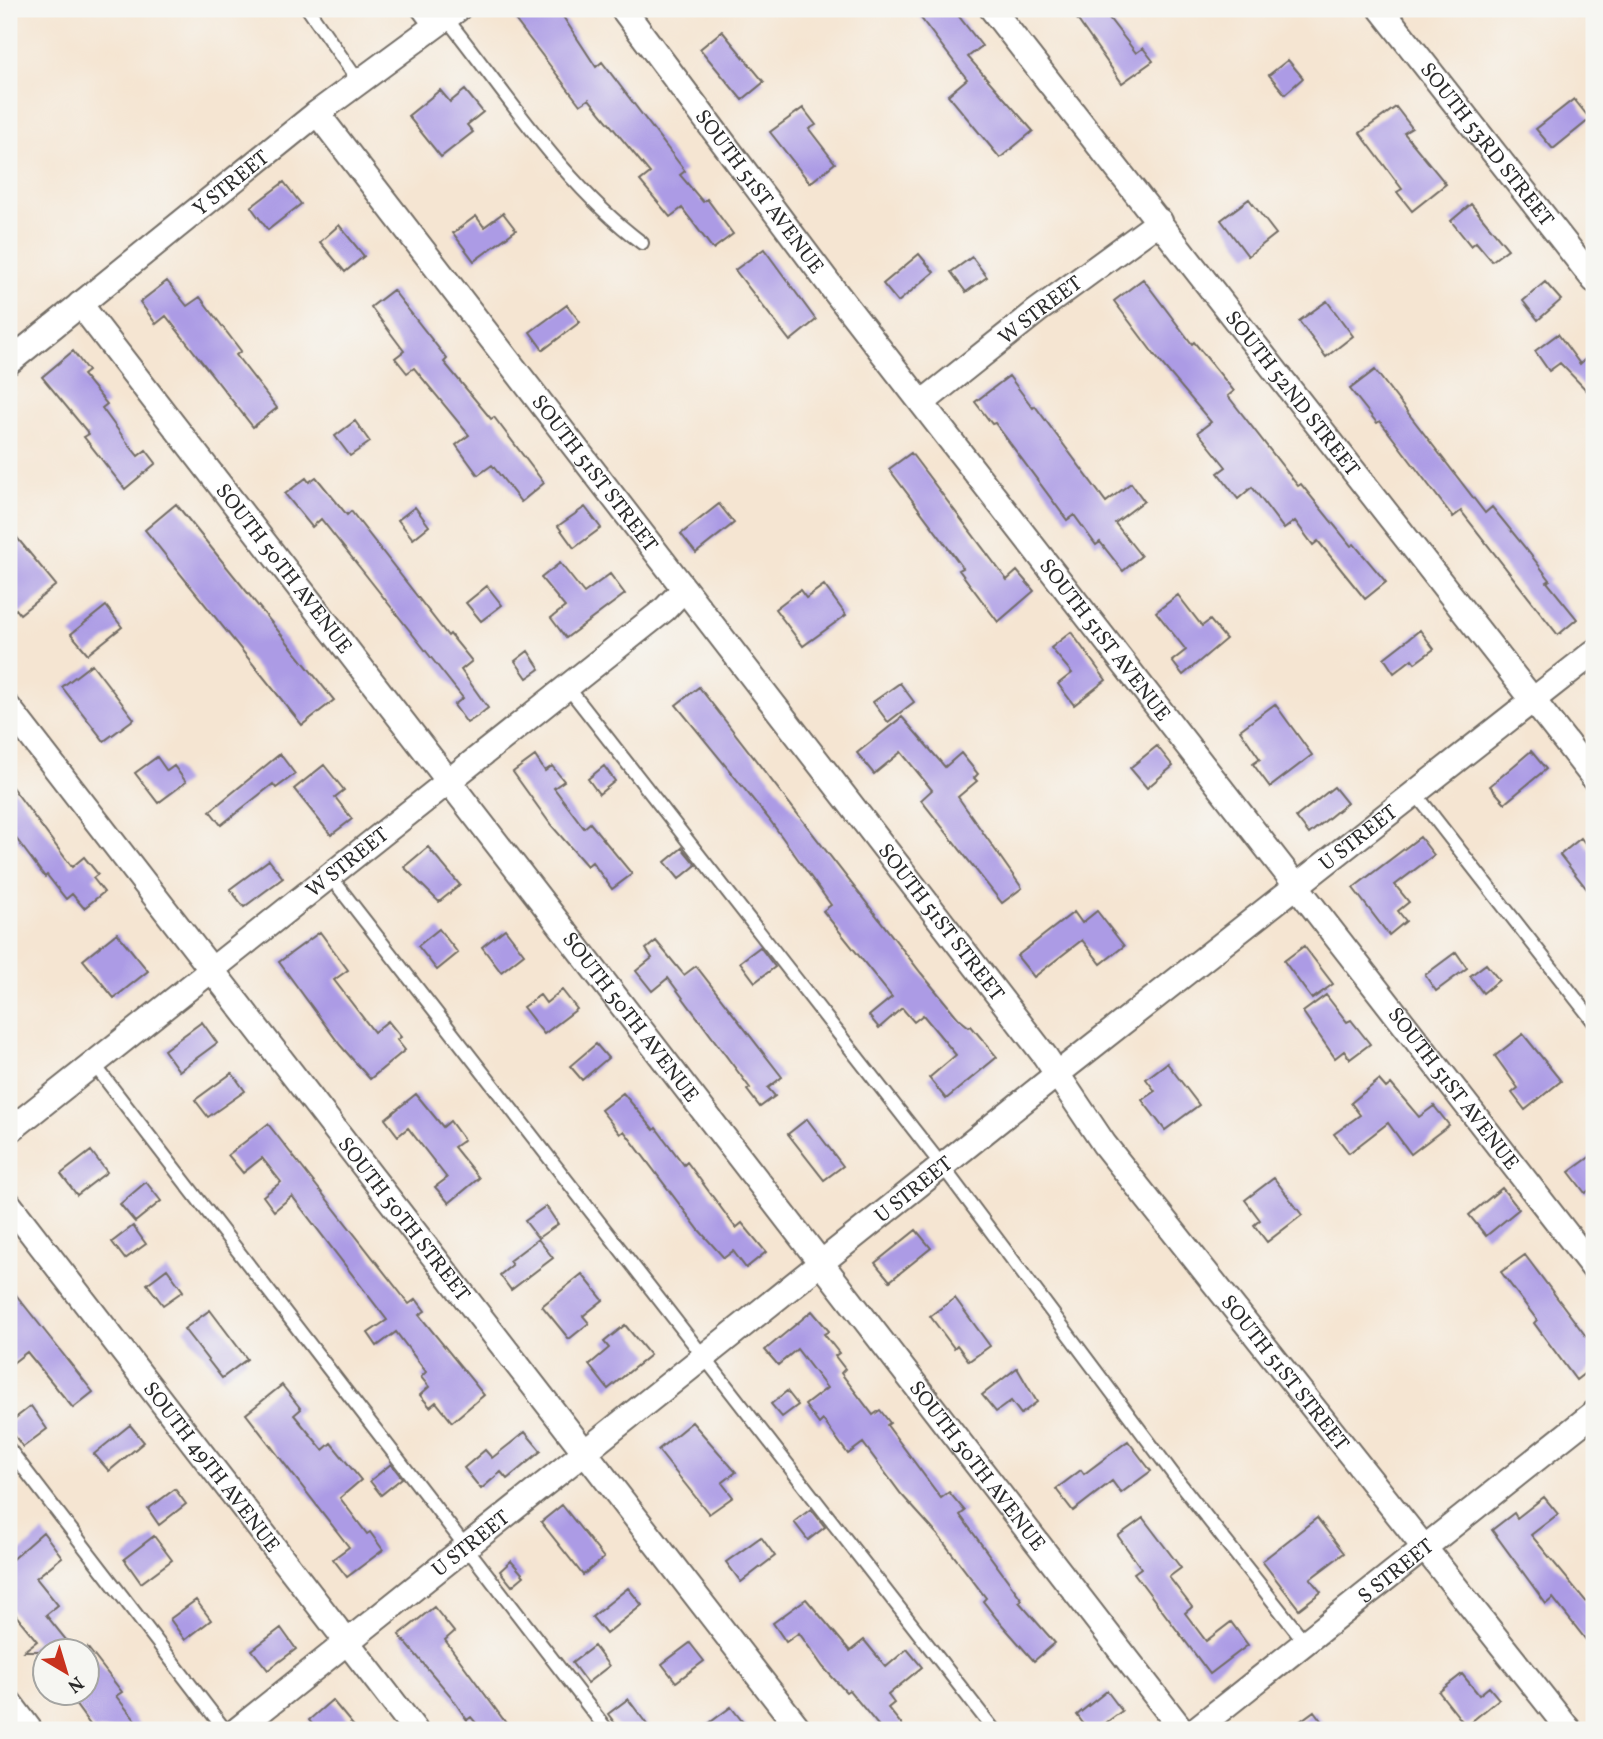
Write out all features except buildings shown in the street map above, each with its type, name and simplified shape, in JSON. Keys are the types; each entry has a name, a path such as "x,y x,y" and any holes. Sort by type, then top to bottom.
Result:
{"street":[{"name":"SOUTH 51ST AVENUE","path":"623,9 745,175 1594,1269"},
{"name":"SOUTH 52ND STREET","path":"992,9 1594,778"},
{"name":"SOUTH 53RD STREET","path":"1381,9 1594,280"},
{"name":"Y STREET","path":"9,362 317,113 445,18"},
{"name":"SOUTH 51ST STREET","path":"317,113 1045,1056 1112,1154 1426,1550 1492,1629 1569,1730"},
{"name":"W STREET","path":"923,402 1037,311 1160,221"},
{"name":"SOUTH 50TH AVENUE","path":"80,304 1182,1730"},
{"name":"W STREET","path":"9,1131 566,685 665,609 684,589"},
{"name":"U STREET","path":"237,1730 1056,1075 1594,652"},
{"name":"SOUTH 50TH STREET","path":"9,708 800,1730"},
{"name":"SOUTH 49TH AVENUE","path":"9,1204 415,1730"},
{"name":"S STREET","path":"1195,1730 1426,1550 1594,1413"},
{"path":"9,1702 30,1730"}],"lane":[{"path":"308,9 359,82"},
{"path":"417,9 445,18 583,191 615,224 642,243"},
{"path":"566,685 943,1167 1182,1486 1305,1642"},
{"path":"1415,793 1594,1022"},
{"path":"330,876 994,1730"},
{"path":"93,1063 607,1730"},
{"path":"9,1449 225,1730"}]}
